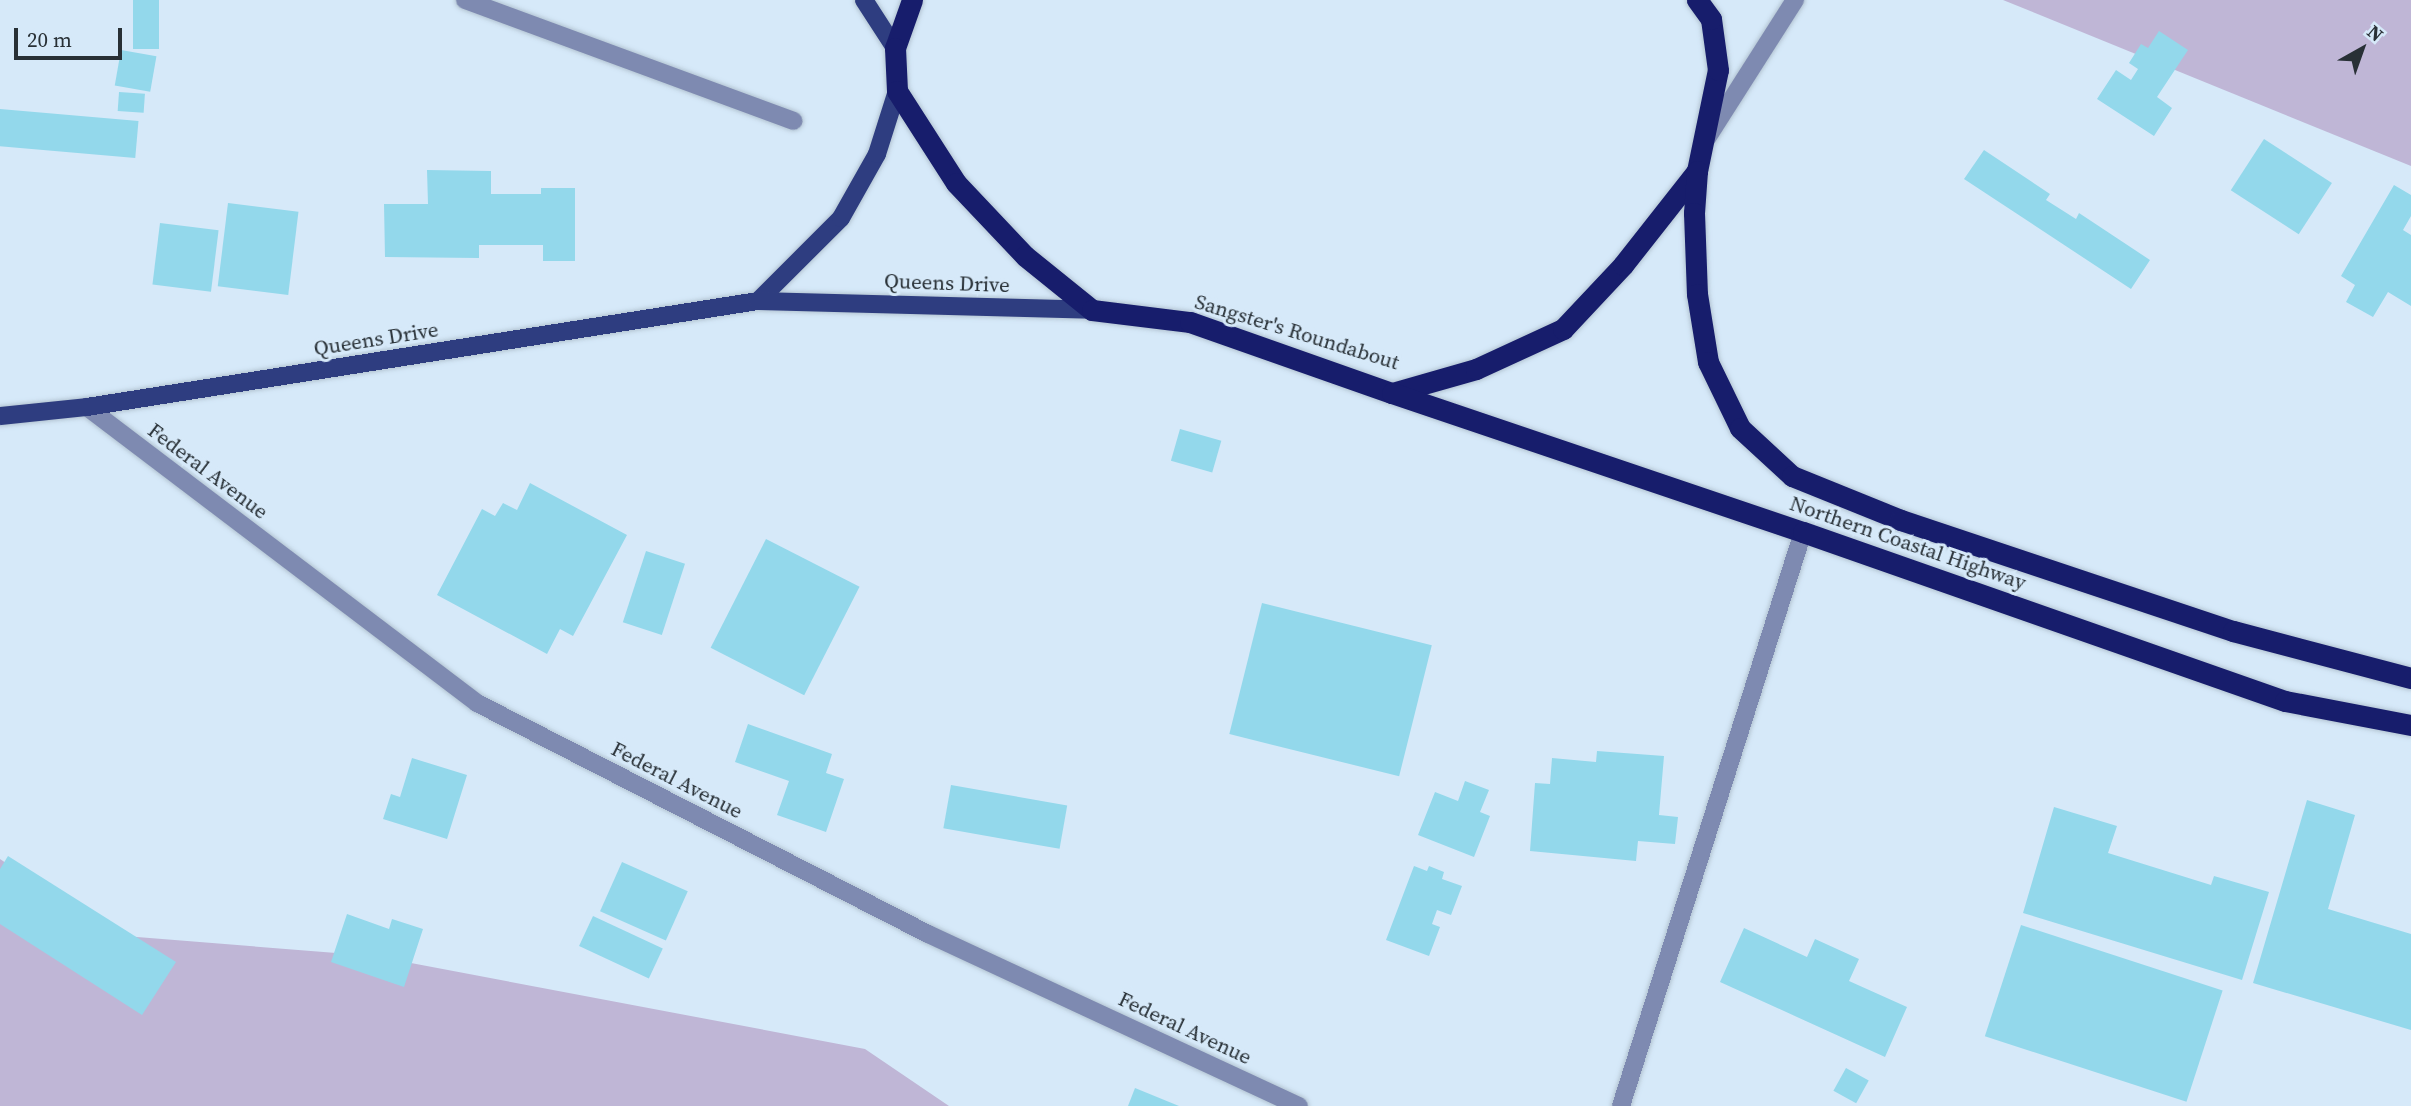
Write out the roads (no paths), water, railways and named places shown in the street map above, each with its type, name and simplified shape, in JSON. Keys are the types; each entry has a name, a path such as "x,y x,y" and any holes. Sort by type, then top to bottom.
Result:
{"highway":[{"path":"912,0 895,48 897,90 956,183 1025,256 1092,310"},
{"name":"Sangster's Roundabout","path":"1092,310 1190,322 1392,393 1476,369 1563,329 1623,265 1697,171 1718,70 1711,19 1697,0"},
{"name":"Northern Coastal Highway","path":"1697,171 1694,213 1697,294 1708,362 1740,428 1792,476 1901,520 2233,631 2411,678"},
{"name":"Northern Coastal Highway","path":"1392,393 1803,532 2285,701 2411,725"}],"main road":[{"path":"864,0 895,48"},
{"path":"758,301 841,218 877,154 897,90"},
{"name":"Queens Drive","path":"0,416 87,407 758,301 1092,310"}],"street":[{"path":"465,0 793,121"},
{"path":"1702,146 1795,0"},
{"name":"Federal Avenue","path":"87,407 477,703 928,934 1299,1106"},
{"path":"1621,1106 1803,532"}]}
